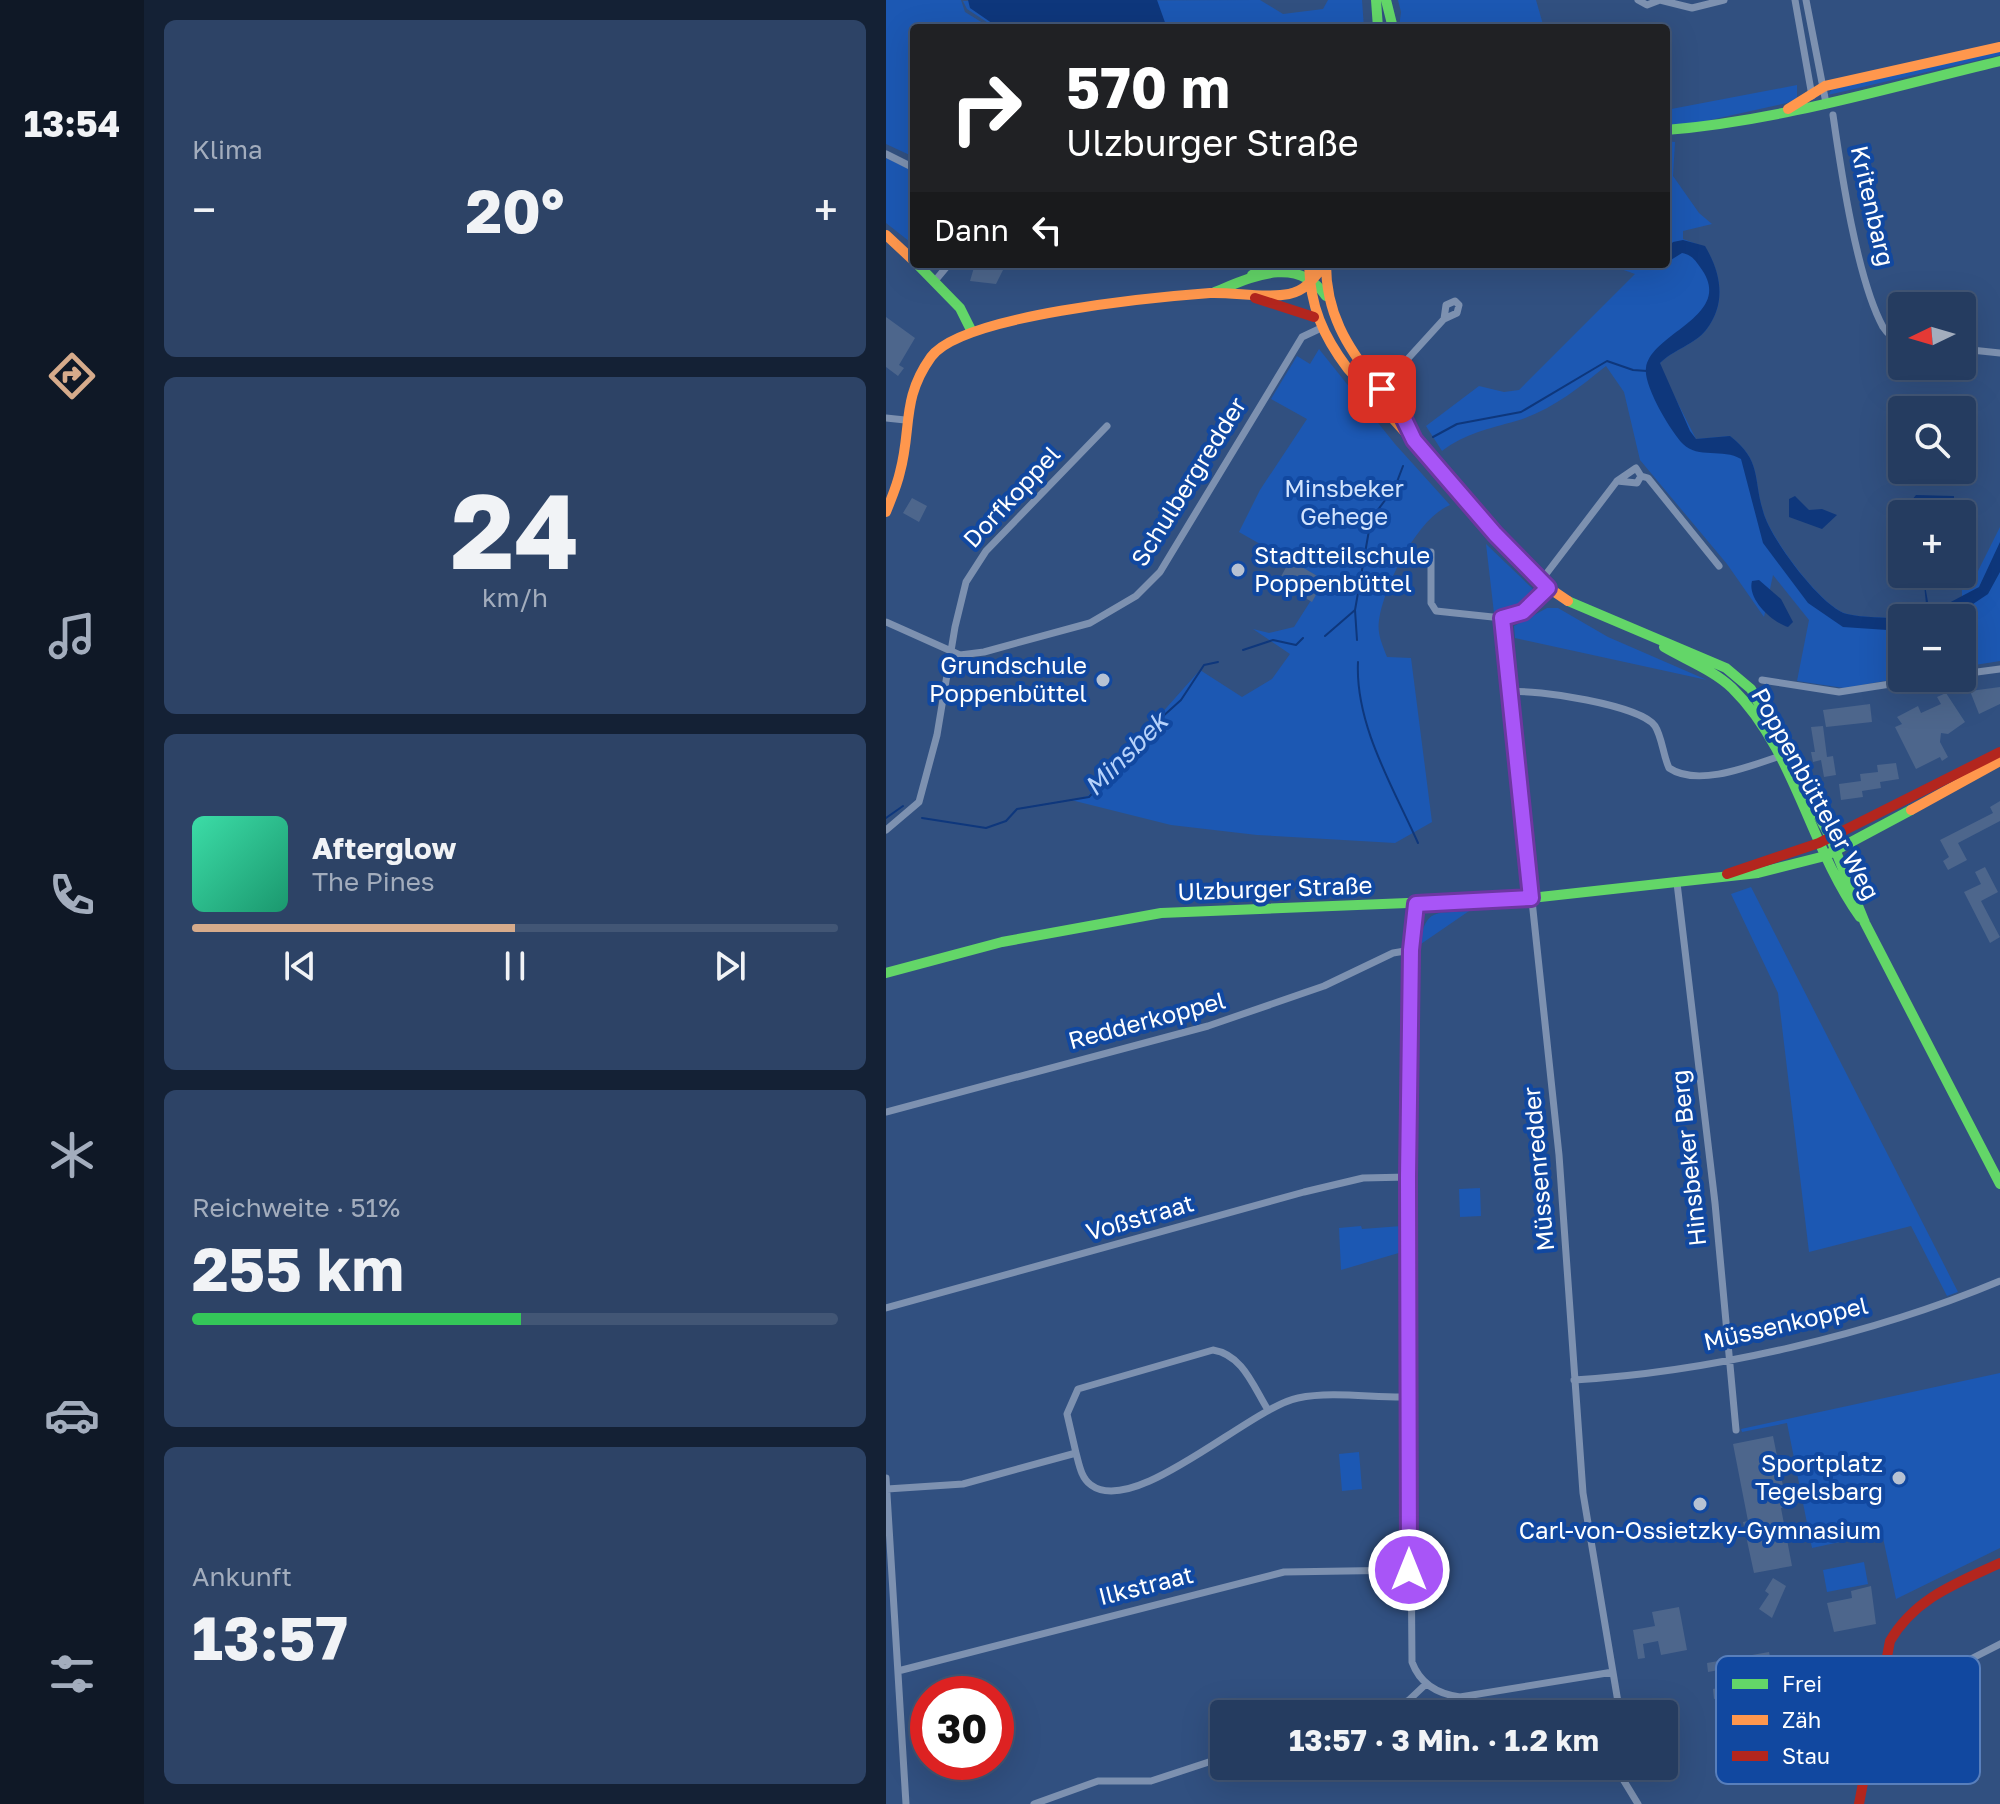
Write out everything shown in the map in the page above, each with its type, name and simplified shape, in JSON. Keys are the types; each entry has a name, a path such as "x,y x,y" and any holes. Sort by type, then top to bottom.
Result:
{"main road":[{"path":"1376,0 1378,24"},
{"path":"1386,0 1392,24"},
{"path":"1787,110 1825,86 2000,47"},
{"path":"1670,130 1704,127 1821,104 2000,61"},
{"path":"886,235 910,258"},
{"path":"920,268 960,308 971,330"},
{"path":"1213,293 1247,279 1264,268"},
{"name":"Poppenbütteler Weg","path":"1309,268 1314,317 1319,329 1403,417 1406,430 1544,585 1575,605 1726,668 1751,689 1830,837 1865,923 2000,1184"},
{"name":"Poppenbütteler Weg","path":"1310,281 1321,268"},
{"name":"Poppenbütteler Weg","path":"1325,268 1326,296 1340,335 1377,393"},
{"path":"1247,279 1295,273 1310,281"},
{"path":"886,512 901,470 905,420 913,388 932,355 947,341 971,330 1112,302 1213,293 1289,294 1310,281"},
{"name":"Poppenbütteler Weg","path":"1310,281 1326,296"},
{"path":"1241,295 1314,317"},
{"name":"Poppenbütteler Weg","path":"1647,635 1732,687 1744,699 1777,757 1843,894 1865,923"},
{"name":"Ulzburger Straße","path":"1718,877 1819,843 2000,752"},
{"name":"Ulzburger Straße","path":"886,973 1002,942 1130,917 1193,911 1531,898 1758,873 1836,851 2000,761"},
{"path":"1887,1656 1890,1641 1900,1621 1924,1600 2000,1563"},
{"path":"1859,1804 1863,1784"}],"street":[{"path":"1638,0 1647,5 1660,0 1692,8 1724,0"},
{"path":"1795,0 1811,93 1821,104"},
{"path":"1806,0 1825,86 1821,104"},
{"name":"Kritenbarg","path":"1833,115 1850,213 1872,295 1888,333"},
{"path":"886,154 910,166"},
{"path":"934,282 946,268"},
{"path":"1377,393 1444,319"},
{"name":"Schulbergredder","path":"886,622 960,655 1066,632 1105,615 1136,596 1160,572 1302,337 1319,329"},
{"path":"1976,350 2000,353"},
{"path":"886,418 905,420"},
{"name":"Dorfkoppel","path":"886,830 919,802 937,735 966,582 978,560 1107,426"},
{"path":"1431,552 1431,603 1436,611 1502,618 1523,612 1617,481 1637,483 1641,476 1648,478 1719,566"},
{"name":"Müssenredder","path":"1502,618 1559,1155 1588,1530 1618,1700"},
{"path":"1976,672 2000,669"},
{"path":"1762,680 1839,692 1888,684"},
{"path":"1510,692 1539,692 1595,704 1650,721 1656,727 1669,768 1681,774 1739,769 1777,757"},
{"name":"Hinsbeker Berg","path":"1677,883 1736,1430"},
{"path":"1416,904 1411,950 1408,1177 1410,1654 1415,1671 1426,1684 1447,1695 1460,1697 1613,1672"},
{"name":"Redderkoppel","path":"886,1112 1208,1026 1324,986 1393,953 1411,950"},
{"name":"Voßstraat","path":"886,1308 1304,1192 1363,1178 1408,1177"},
{"name":"Müssenkoppel","path":"1574,1380 1657,1372 1730,1360 1956,1300 2000,1281"},
{"path":"1268,1410 1237,1361 1213,1350 1078,1389 1070,1400 1067,1414 1081,1473 1090,1485 1104,1491 1122,1490 1172,1471 1268,1410 1298,1398 1408,1397"},
{"path":"887,1489 963,1484 1076,1453"},
{"path":"886,1478 906,1804"},
{"name":"Ilkstraat","path":"898,1671 1284,1572 1409,1570"},
{"path":"1977,1656 2000,1644"},
{"path":"1409,1700 1426,1684"},
{"path":"1034,1804 1098,1781 1151,1781 1210,1762"},
{"path":"1625,1780 1634,1803"}],"green space":[{"path":"886,0 961,0 965,12 984,24 910,24 910,155 886,144"},
{"path":"1260,0 1283,14 1323,9 1328,0 1362,0 1364,24 990,24 967,9 963,1"},
{"path":"1398,0 1536,0 1543,24 1400,24"},
{"path":"2000,51 2000,55 1828,95 1832,89"},
{"path":"1797,85 1797,100 1692,124 1670,126 1670,109"},
{"path":"1670,141 1675,142 1673,176 1699,213 1712,224 1683,231 1683,239 1705,247 1718,278 1719,299 1713,320 1706,330 1660,363 1661,370 1696,439 1730,436 1747,454 1755,470 1767,522 1811,585 1836,609 1847,614 1888,618 1888,680 1844,688 1797,681 1809,620 1773,575 1764,617 1727,564 1640,460 1624,392 1606,366 1541,411 1469,436 1442,451 1426,426 1479,386 1504,392 1519,390 1635,274 1618,268 1670,268"},
{"path":"886,158 910,169 910,242 886,223"},
{"name":"Minsbeker Gehege","path":"1319,349 1395,444 1450,505 1438,512 1414,538 1395,572 1382,606 1379,625 1380,639 1387,657 1411,658 1432,822 1395,843 1257,835 1171,825 1071,800 1088,796 1200,670 1242,697 1272,679 1290,654 1253,629 1269,633 1294,627 1324,580 1239,532 1260,490 1307,419 1271,399 1297,356 1310,364"},
{"path":"2000,527 2000,661 1976,665 1976,604 1949,604 1962,599 1962,588 1976,588 1976,575"},
{"path":"1486,544 1534,590 1533,600 1512,610 1494,613"},
{"path":"1547,608 1558,608 1608,637 1707,680 1515,638 1514,626"},
{"path":"1751,887 1958,1292 1947,1296 1911,1226 1809,1252 1778,993 1731,894"},
{"path":"1469,911 1418,946 1425,925 1433,915"},
{"path":"1480,1188 1481,1216 1460,1217 1459,1189"},
{"path":"1361,1226 1362,1229 1402,1226 1402,1252 1341,1270 1339,1228"},
{"name":"Sportplatz Tegelsbarg","path":"2000,1373 2000,1548 1896,1599 1882,1533 1812,1548 1787,1423 1742,1432 1741,1429"},
{"path":"1359,1452 1362,1489 1342,1491 1339,1454"},
{"path":"1864,1562 1868,1584 1827,1592 1823,1570"}],"shaded area":[{"path":"968,0 1157,0 1166,24 993,24 970,8"},
{"path":"1683,240 1705,246 1718,277 1719,299 1713,320 1696,339 1660,363 1690,431 1696,439 1730,436 1740,445 1755,470 1767,523 1798,570 1836,609 1847,614 1888,618 1888,630 1843,627 1808,603 1763,543 1741,459 1689,448 1665,419 1649,385 1646,368 1651,355 1700,311 1708,298 1709,284 1693,258 1682,253 1670,260 1670,245"},
{"path":"1916,495 1954,496 1954,500 1912,500"},
{"path":"1795,496 1809,510 1822,509 1837,515 1822,529 1789,517 1789,499"},
{"path":"2000,542 2000,572 1988,594 1973,604 1947,604 1979,587"},
{"path":"1759,580 1781,599 1793,622 1788,627 1768,615 1757,602 1751,588 1752,581"}],"building":[{"path":"974,268 1004,268 996,284 970,281"},
{"path":"886,317 915,338 899,365 904,368 898,376 886,367"},
{"path":"912,498 927,506 919,522 903,513"},
{"path":"1290,560 1324,580 1312,602 1278,582"},
{"path":"2000,687 2000,704 1979,714 1970,692"},
{"path":"1946,693 1965,722 1948,734 1941,733 1940,742 1948,757 1942,761 1940,757 1916,769 1895,727 1902,724 1897,717 1918,706 1921,713 1941,704 1937,697"},
{"path":"1870,704 1872,722 1826,727 1823,710"},
{"path":"1823,726 1827,757 1833,756 1836,775 1824,777 1821,760 1813,762 1811,752 1815,752 1811,727"},
{"path":"1896,763 1899,779 1880,782 1881,788 1862,791 1863,797 1841,800 1839,784 1861,781 1860,774 1878,772 1877,765"},
{"path":"2000,801 2000,821 1958,843 1967,860 1948,870 1943,861 1949,857 1940,840 1993,813 1990,807"},
{"path":"1985,867 1998,892 1981,901 2000,937 1990,943 1964,892 1981,884 1975,872"},
{"path":"1773,1436 1787,1506 1781,1508 1792,1566 1754,1573 1743,1522 1748,1521 1733,1444"},
{"path":"1773,1578 1786,1586 1772,1618 1759,1609 1769,1594 1765,1591"},
{"path":"1871,1586 1876,1624 1834,1632 1827,1603 1852,1598 1851,1591"},
{"path":"1679,1607 1687,1650 1661,1655 1658,1641 1643,1644 1645,1658 1638,1659 1633,1630 1655,1626 1652,1612"},
{"path":"1769,1652 1770,1656 1746,1656"},
{"path":"1716,1661 1716,1671 1708,1672 1707,1663"}],"waterway":[{"path":"1433,437 1457,424 1521,412 1607,361 1633,370 1647,371"},
{"name":"Minsbek","path":"1325,636 1355,610 1371,519 1395,487 1403,466"},
{"path":"1355,610 1357,640"},
{"name":"Minsbek","path":"1243,650 1273,640 1296,645 1303,638"},
{"name":"Minsbek","path":"922,818 986,828 1006,821 1017,809 1089,797 1151,727 1181,700 1204,665 1218,662"},
{"path":"1358,662 1359,686 1369,732 1418,843"},
{"path":"886,818 903,806"}],"traffic: fast":[{"path":"1376,0 1378,24"},
{"path":"1386,0 1392,24"},
{"path":"1670,130 1792,111 2000,61"},
{"path":"921,268 960,308 971,330"},
{"path":"1252,275 1263,268"},
{"path":"1215,292 1260,275 1288,272 1315,283 1326,296"},
{"path":"1568,601 1726,668 1751,689 1830,837 1865,923 2000,1184"},
{"path":"1664,647 1725,682 1753,713 1787,769 1827,860 1860,917"},
{"path":"886,973 1002,942 1161,913 1531,898 1758,873 1825,856 1911,810"}],"traffic: slow":[{"path":"1788,109 1825,86 2000,47"},
{"path":"886,235 910,257"},
{"path":"1309,268 1315,307 1332,345 1348,369 1540,582 1568,601"},
{"path":"886,512 904,456 915,386 931,357 949,342 1018,319 1105,304 1210,293 1289,294 1305,287 1322,268"},
{"path":"1326,268 1330,298 1340,328 1365,369 1398,411 1406,430"},
{"path":"1911,810 2000,761"}],"traffic: jam":[{"path":"1255,298 1314,317"},
{"path":"1727,874 1819,843 2000,752"},
{"path":"1887,1656 1890,1641 1900,1626 1924,1603 1953,1585 2000,1563"},
{"path":"1859,1804 1863,1784"}],"place":[{"name":"Stadtteilschule Poppenbüttel","path":"1238,570"},
{"name":"Grundschule Poppenbüttel","path":"1103,680"},
{"name":"Sportplatz Tegelsbarg","path":"1899,1478"},
{"name":"Carl-von-Ossietzky-Gymnasium","path":"1700,1504"}],"route":[{"path":"1382,389 1403,417 1406,430 1414,440 1495,534 1548,588 1523,612 1511,618 1502,618 1531,898 1416,904 1416,931 1411,950 1408,1177 1409,1570"}]}
